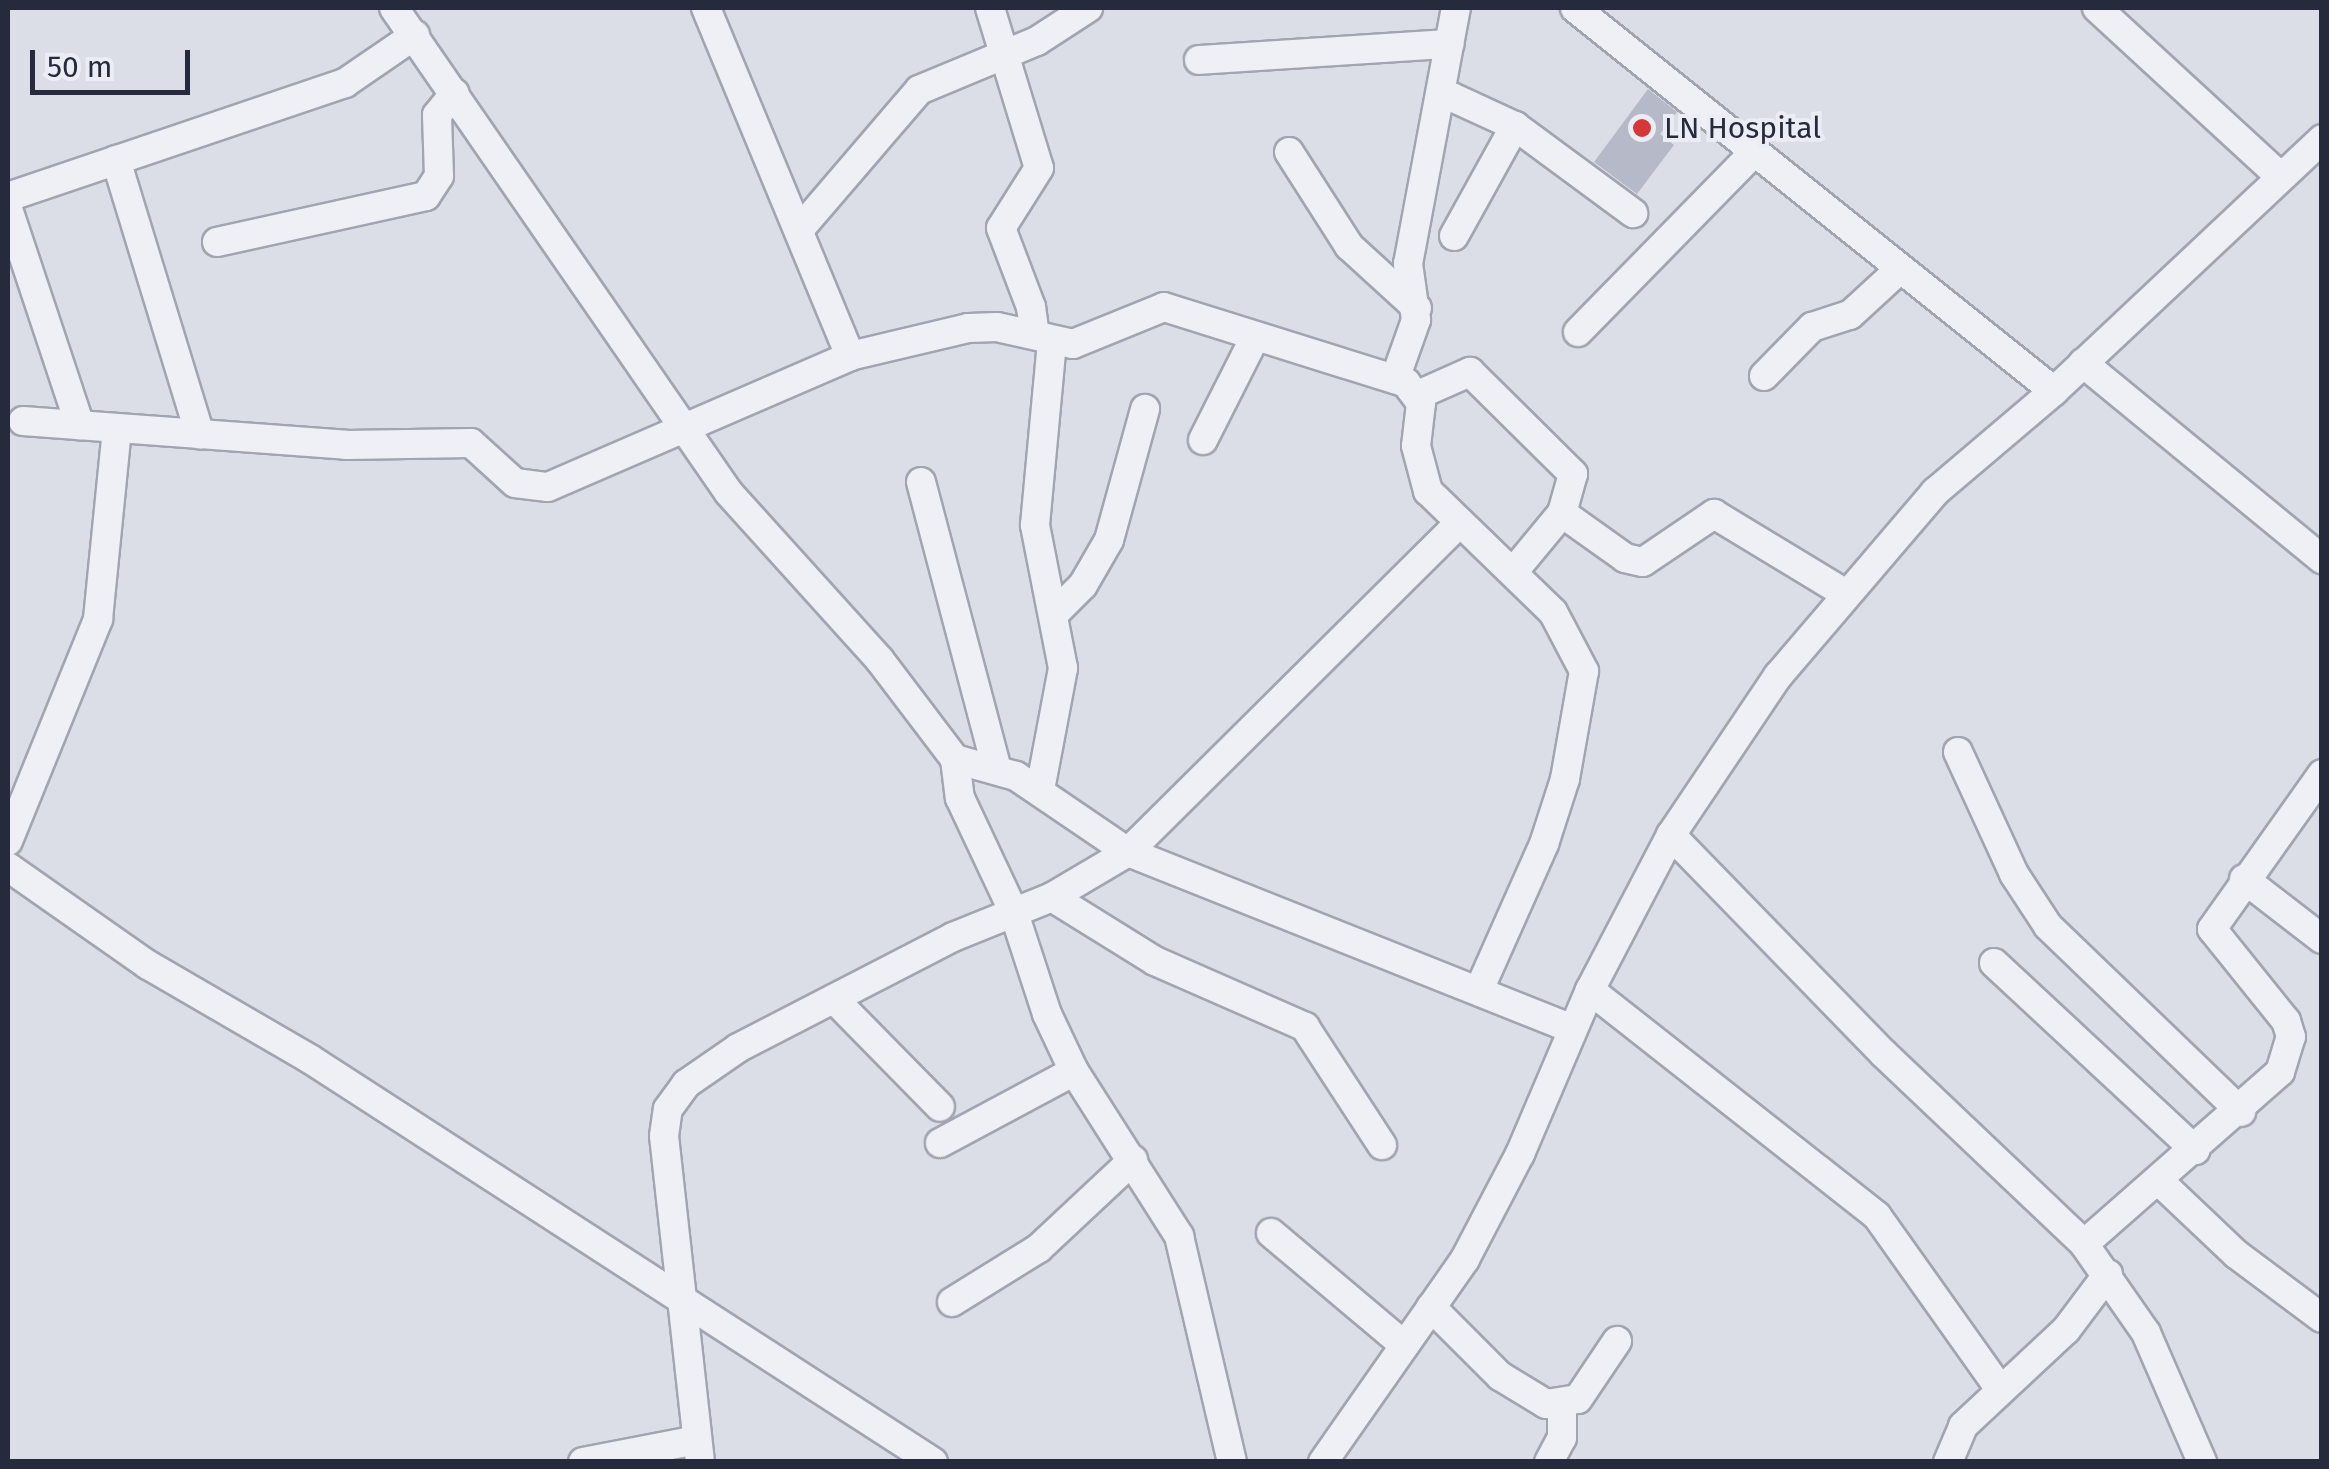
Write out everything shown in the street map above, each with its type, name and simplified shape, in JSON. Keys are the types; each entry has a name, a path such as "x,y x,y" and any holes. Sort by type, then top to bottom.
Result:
{"street":[{"path":"394,8 608,325 685,424 763,537 879,659 955,759 960,798 1014,913 1074,1072 1168,1214 1188,1260 1232,1462"},
{"path":"706,8 850,356"},
{"path":"990,8 1039,168 1001,228 1044,338 1035,525 1063,668 1040,790"},
{"path":"800,229 919,90 1066,26 1088,8"},
{"path":"1395,379 1417,308 1408,264 1456,8"},
{"path":"1575,8 2054,391"},
{"path":"2106,10 2280,176"},
{"path":"8,196 345,83 415,36"},
{"path":"1200,60 1450,44"},
{"path":"1441,92 1515,126 1633,212"},
{"path":"217,242 426,196 439,176 437,114 455,94"},
{"path":"1454,236 1515,126"},
{"path":"1323,1462 1465,1258 1520,1154 1590,990 1670,835 1844,592 1935,492 2054,391 2322,138"},
{"path":"1289,152 1348,246 1417,308"},
{"path":"1578,332 1754,152"},
{"path":"116,160 200,434"},
{"path":"8,208 80,425"},
{"path":"1764,376 1812,327 1850,315 1900,269"},
{"path":"23,421 346,446 471,443 516,483 530,488 548,487 685,424 850,356 968,328 1093,340 1164,307 1395,379 1418,395"},
{"path":"1203,440 1255,336"},
{"path":"2082,363 2322,559"},
{"path":"1418,395 1462,371 1476,375 1574,474 1562,513 1514,571"},
{"path":"1418,395 1420,473 1428,491 1514,571 1569,635 1584,671 1583,694 1544,844 1479,990"},
{"path":"1054,614 1084,585 1109,540 1145,410"},
{"path":"8,841 98,620 117,428"},
{"path":"921,482 996,770"},
{"path":"1562,513 1624,558 1643,562 1714,514 1844,592"},
{"path":"583,1462 699,1451 664,1136 668,1109 686,1084 738,1048 1052,897 1128,852 1459,523"},
{"path":"1958,752 2014,874 2048,926 2241,1112"},
{"path":"955,759 996,770 1040,790 1128,852 1572,1029"},
{"path":"2084,1244 2241,1112 2280,1072 2290,1038 2280,1012 2212,929 2322,774"},
{"path":"1670,835 1883,1054 2084,1244 2108,1274 2173,1386 2202,1462"},
{"path":"8,868 148,965 310,1059 932,1461"},
{"path":"2244,879 2322,939"},
{"path":"1052,897 1155,961 1305,1027 1382,1145"},
{"path":"1994,963 2195,1150"},
{"path":"1590,990 1877,1216 2000,1389"},
{"path":"834,999 940,1107"},
{"path":"940,1143 1074,1072"},
{"path":"952,1302 1039,1248 1132,1160"},
{"path":"2159,1181 2236,1254 2322,1318"},
{"path":"1271,1232 1404,1345"},
{"path":"1948,1462 1963,1426 2066,1330 2108,1274"},
{"path":"1430,1308 1520,1391 1562,1405 1591,1388 1617,1340"},
{"path":"1549,1462 1562,1438 1562,1405"}],"building":[{"path":"1648,89 1677,112 1660,134 1674,145 1637,194 1594,162"}],"place":[{"name":"LN Hospital","path":"1642,128"}]}
